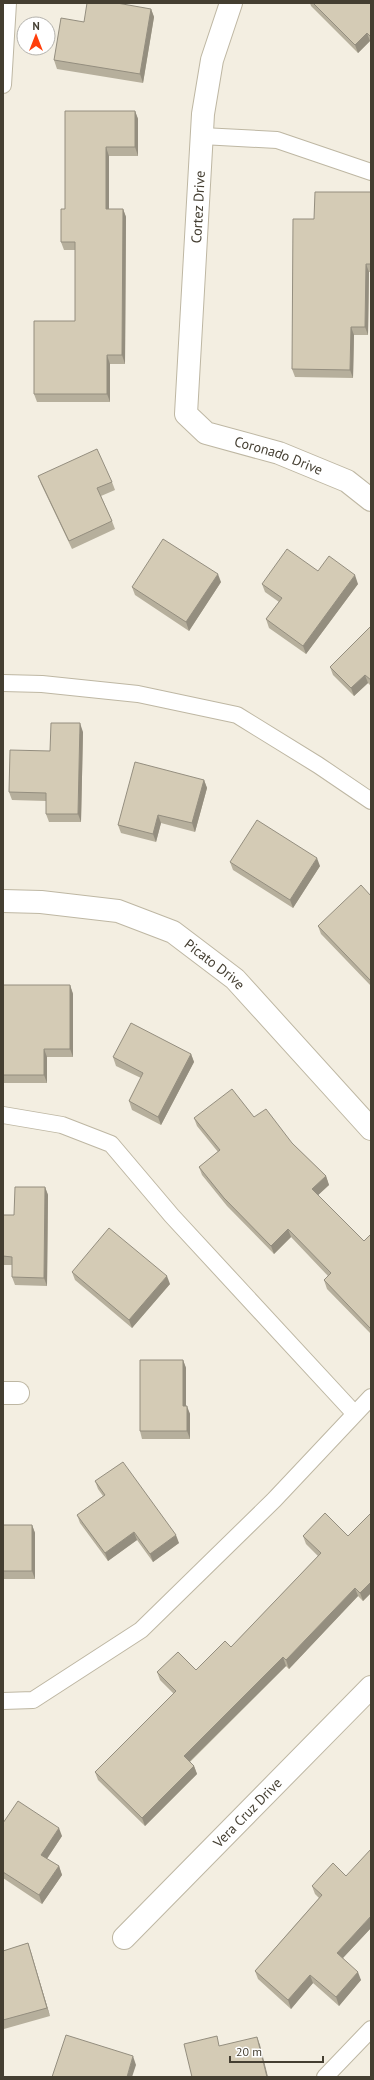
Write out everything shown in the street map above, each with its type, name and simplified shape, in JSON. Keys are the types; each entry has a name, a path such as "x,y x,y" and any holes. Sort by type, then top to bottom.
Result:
{"street":[{"name":"Cortez Drive","path":"186,414 203,114 212,60 231,3"},
{"name":"Coronado Drive","path":"186,414 206,433 279,453 347,481 371,500"},
{"name":"Picato Drive","path":"3,901 41,902 118,911 173,932 234,978 371,1129"},
{"name":"Vera Cruz Drive","path":"124,1938 371,1687"}],"lane":[{"path":"3,85 8,3"},
{"path":"202,136 277,140 371,172"},
{"path":"3,683 42,684 138,694 237,715 318,765 371,801"},
{"path":"3,1115 62,1125 111,1144 178,1222 355,1414"},
{"path":"3,1701 33,1700 141,1630 274,1500 371,1397"},
{"path":"325,2077 371,2029"}],"building":[{"path":"87,3 117,3 151,9 140,74 54,60 56,56 61,18 84,22"},
{"path":"313,3 371,3 371,37 367,33 355,45"},
{"path":"65,111 135,111 135,147 106,147 106,209 123,209 122,355 107,355 107,394 34,394 34,321 75,321 75,242 61,242 61,209 65,209"},
{"path":"315,192 371,192 371,264 366,264 365,327 351,327 350,370 292,369 293,219 314,219"},
{"path":"97,449 112,482 97,488 112,521 69,541 38,476"},
{"path":"163,539 218,574 186,622 132,587"},
{"path":"287,549 318,571 329,556 355,575 303,646 266,619 282,598 262,584"},
{"path":"371,626 371,680 365,675 351,688 330,667"},
{"path":"51,723 80,723 78,814 46,814 46,793 9,792 10,750 50,751"},
{"path":"135,762 204,780 192,823 158,815 153,834 118,825"},
{"path":"257,820 317,858 290,900 230,862"},
{"path":"361,885 371,896 371,981 318,926"},
{"path":"3,985 70,985 70,1049 44,1049 44,1075 3,1075"},
{"path":"131,1023 191,1054 158,1117 129,1101 143,1073 113,1057"},
{"path":"232,1089 254,1117 266,1109 292,1143 326,1176 312,1189 364,1241 371,1234 370,1328 324,1280 331,1273 288,1229 271,1246 224,1198 199,1167 220,1150 194,1118"},
{"path":"15,1187 45,1187 44,1278 12,1277 12,1257 3,1256 3,1215 14,1215"},
{"path":"109,1228 167,1276 129,1320 72,1272"},
{"path":"140,1360 183,1360 183,1406 187,1406 187,1431 140,1431"},
{"path":"123,1462 176,1535 150,1554 134,1532 105,1553 77,1515 105,1495 95,1481"},
{"path":"325,1513 348,1536 371,1513 371,1582 360,1593 355,1588 286,1660 283,1657 184,1756 194,1766 142,1818 95,1772 176,1691 157,1672 178,1652 196,1670 225,1641 231,1647 321,1553 303,1536"},
{"path":"3,1525 32,1525 32,1571 3,1571"},
{"path":"18,1801 59,1828 41,1855 59,1866 39,1895 3,1872 3,1823"},
{"path":"371,1849 371,1916 337,1953 358,1972 336,1997 310,1975 288,2000 255,1971 322,1895 312,1886 333,1863 346,1876"},
{"path":"28,1943 47,2008 3,2020 3,1951"},
{"path":"66,2035 133,2056 127,2077 52,2077"},
{"path":"217,2036 219,2046 257,2037 267,2077 192,2077 184,2044"}]}
